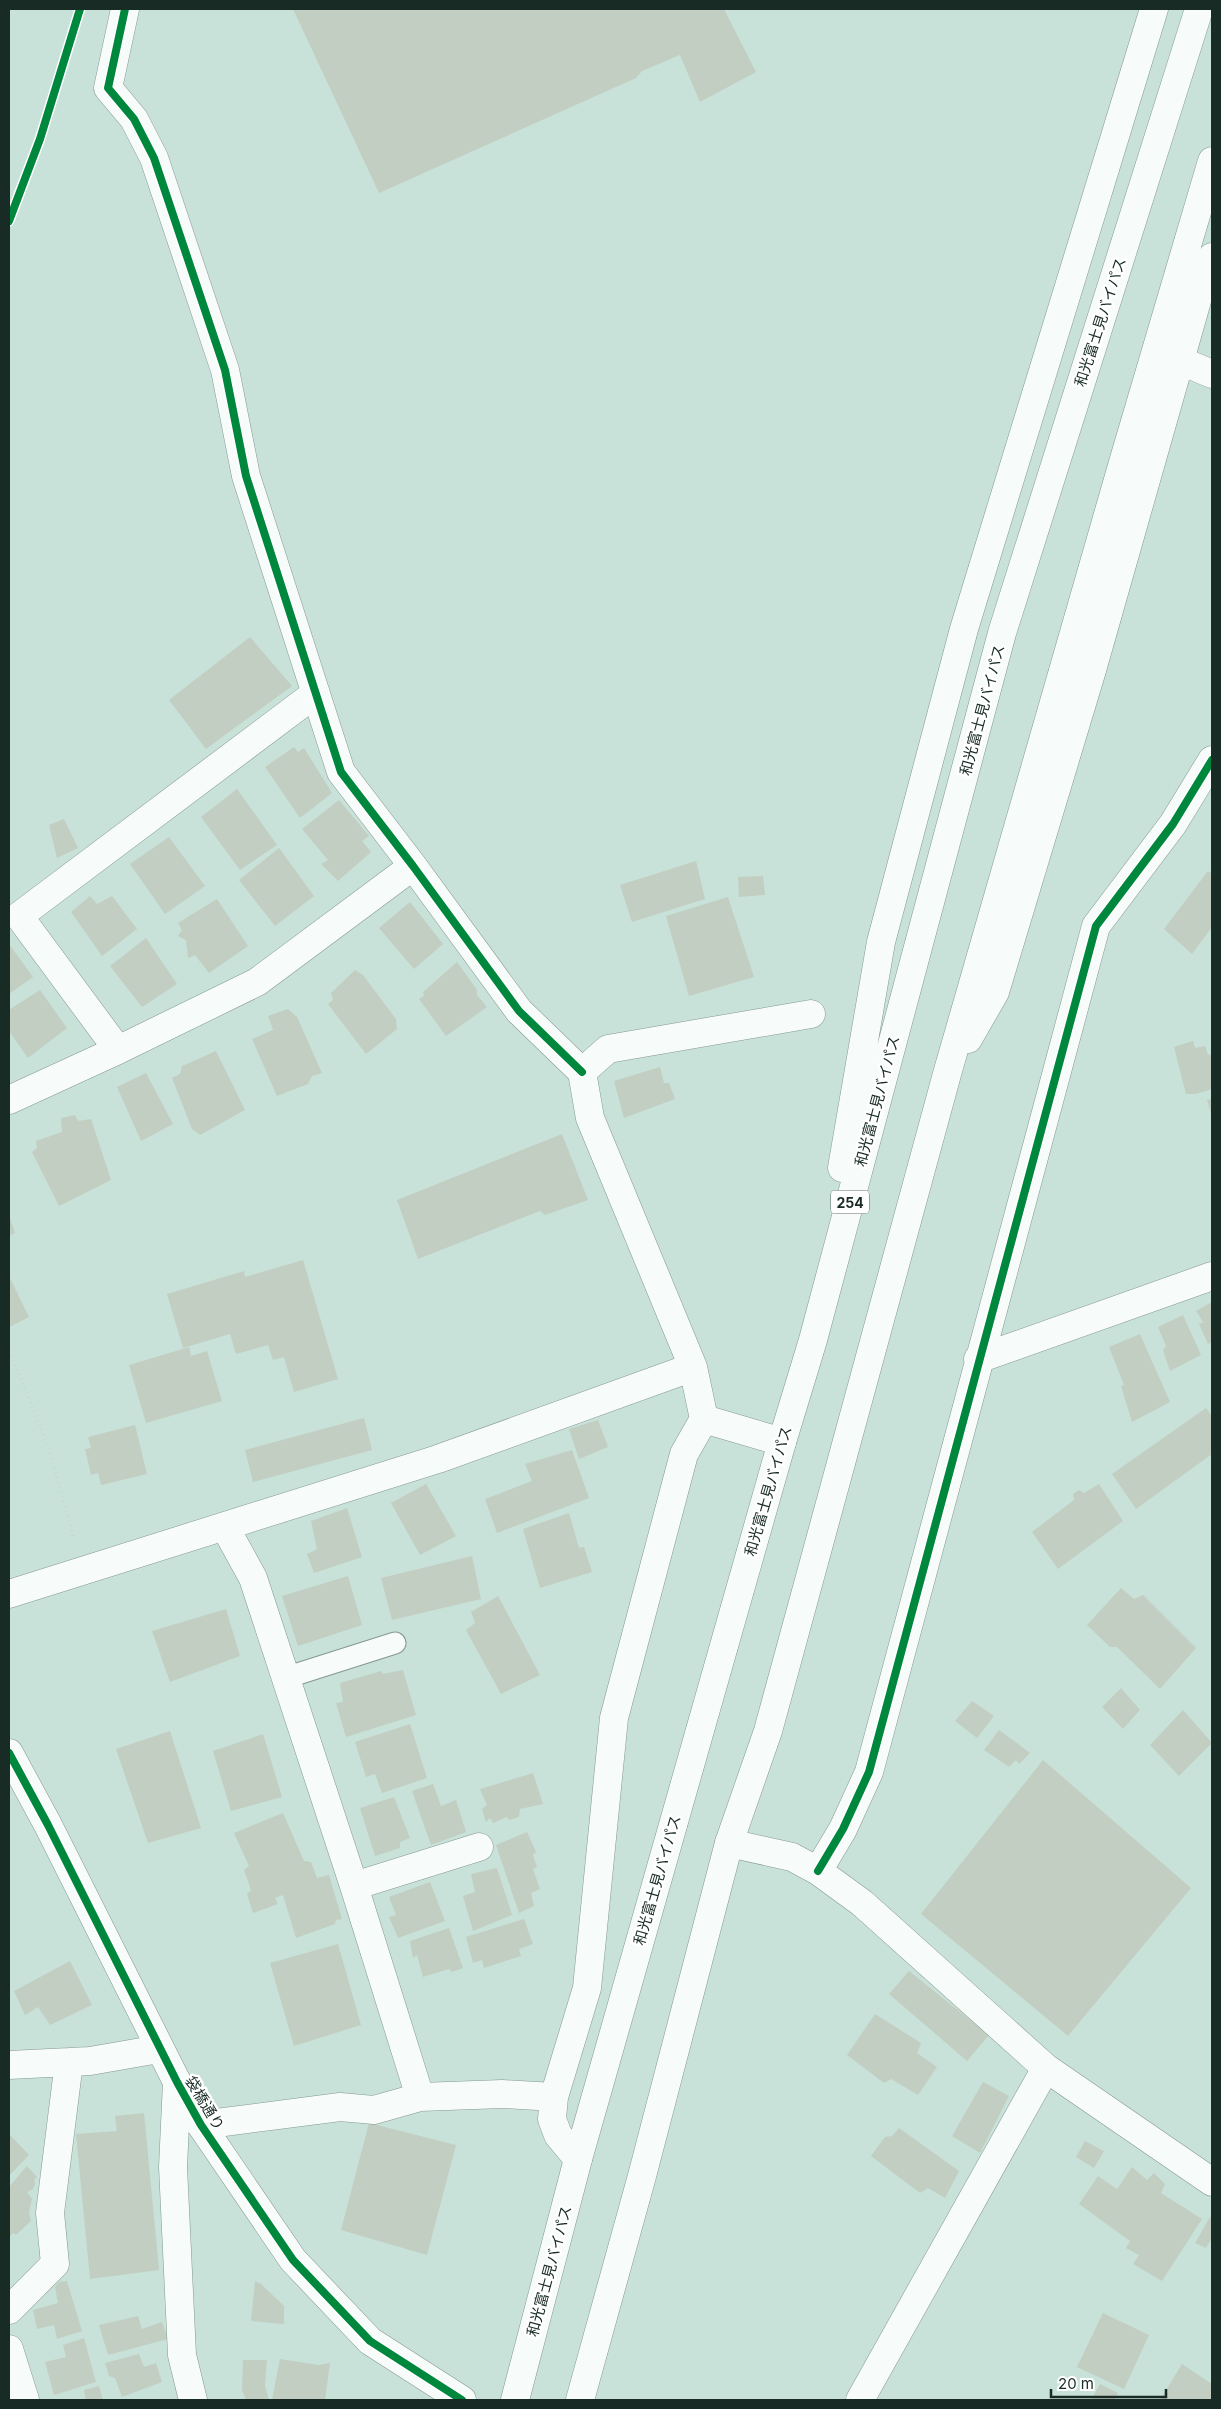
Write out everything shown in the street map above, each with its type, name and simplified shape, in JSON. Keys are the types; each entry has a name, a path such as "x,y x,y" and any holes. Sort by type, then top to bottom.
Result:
{"main road":[{"path":"125,9 108,88 134,119 154,158 225,370 246,476 341,772 413,866 519,1011 582,1072 590,1118 693,1368 704,1419 684,1454 614,1718 587,1988 554,2097 552,2119 558,2134 578,2159"},
{"path":"813,1340 881,942 964,630 1154,9"},
{"name":"和光富士見バイパス","path":"515,2400 578,2159 782,1442 813,1340 1002,633 1200,9"},
{"path":"580,2400 642,2176 728,1843 768,1731 947,1074 1212,161"},
{"path":"947,1074 995,992 1089,680 1202,283 1212,257"},
{"path":"1180,361 1212,374"},
{"path":"118,1050 19,916 316,693"},
{"path":"818,1871 843,1829 869,1772 978,1359 1096,926 1173,824 1212,760"},
{"path":"9,1100 118,1050 257,982 413,866"},
{"path":"582,1072 608,1049 811,1014"},
{"path":"978,1359 1212,1276"},
{"path":"9,1594 438,1459 693,1368"},
{"path":"704,1419 782,1442"},
{"path":"226,1527 253,1578 354,1886 420,2097"},
{"name":"袋橋通り","path":"9,1753 48,1825 176,2082 201,2125 293,2260 370,2341 462,2400"},
{"path":"728,1843 792,1857 818,1871 862,1903 1046,2068 1212,2182"},
{"path":"354,1886 479,1847"},
{"path":"9,2065 90,2061 159,2049"},
{"path":"9,2310 55,2264 50,2213 69,2062"},
{"path":"860,2400 1046,2068"},
{"path":"176,2082 173,2167 182,2355 193,2400"},
{"path":"201,2125 340,2107 374,2110 420,2097 502,2094 554,2097"},
{"path":"9,2349 25,2400"}],"lane":[{"path":"285,1678 395,1643"}],"path":[{"path":"9,1351 48,1445 83,1571"}],"building":[{"path":"293,9 724,9 756,72 700,102 680,55 642,71 636,78 379,193"},
{"path":"250,637 292,686 206,749 169,700"},
{"path":"294,747 298,752 304,748 332,793 300,818 265,767"},
{"path":"237,789 277,845 240,870 201,817"},
{"path":"339,800 369,836 362,841 371,852 338,881 321,864 328,860 302,829"},
{"path":"64,819 78,848 57,858 49,825"},
{"path":"169,837 205,886 165,914 130,864"},
{"path":"279,848 314,896 275,926 239,880"},
{"path":"696,861 705,899 632,922 620,885"},
{"path":"1208,871 1212,874 1212,927 1192,954 1164,929"},
{"path":"763,876 765,895 739,897 738,877"},
{"path":"90,896 97,904 112,896 137,929 102,956 71,912"},
{"path":"728,897 754,977 689,996 666,916"},
{"path":"217,899 248,946 209,973 195,955 188,958 186,940 178,936 182,930 178,923"},
{"path":"410,902 443,944 414,969 379,928"},
{"path":"146,938 177,984 142,1007 110,966"},
{"path":"9,944 33,977 9,994"},
{"path":"457,962 477,990 477,995 487,1007 446,1036 419,999 424,996 423,992"},
{"path":"355,970 363,975 396,1019 397,1029 366,1054 328,1004 333,1000 331,993"},
{"path":"40,990 67,1028 28,1058 9,1031 9,1010"},
{"path":"288,1009 297,1017 322,1073 312,1076 308,1084 277,1096 252,1039 273,1030 268,1016"},
{"path":"1193,1041 1195,1048 1205,1046 1208,1055 1212,1054 1212,1089 1196,1094 1186,1094 1174,1047"},
{"path":"216,1051 245,1110 200,1135 192,1129 172,1078 180,1074 182,1066"},
{"path":"660,1067 664,1083 669,1083 675,1099 624,1118 614,1081"},
{"path":"146,1073 173,1124 141,1141 117,1087"},
{"path":"1212,1099 1212,1116 1207,1100"},
{"path":"75,1115 78,1121 91,1119 111,1180 59,1206 32,1152 37,1148 36,1141 62,1132 61,1118"},
{"path":"562,1134 588,1200 545,1215 540,1211 418,1259 397,1200"},
{"path":"9,1215 15,1233 9,1236"},
{"path":"303,1260 338,1379 294,1392 284,1357 273,1360 268,1345 236,1354 230,1334 183,1348 167,1294 244,1271 245,1277"},
{"path":"9,1276 29,1317 9,1327"},
{"path":"1212,1302 1212,1342 1208,1344 1199,1324 1203,1322 1196,1311"},
{"path":"1183,1315 1201,1355 1170,1371 1163,1350 1166,1346 1158,1327"},
{"path":"1140,1334 1170,1402 1132,1422 1121,1386 1124,1385 1109,1347"},
{"path":"189,1347 191,1356 207,1351 222,1401 146,1423 129,1365"},
{"path":"1206,1408 1212,1416 1212,1454 1136,1509 1112,1474"},
{"path":"364,1418 372,1450 253,1482 245,1450"},
{"path":"598,1420 608,1447 579,1459 569,1429"},
{"path":"135,1425 147,1474 101,1485 98,1473 91,1475 85,1449 91,1448 88,1437"},
{"path":"572,1450 589,1498 497,1533 485,1499 532,1481 525,1464"},
{"path":"426,1484 456,1536 420,1555 391,1503"},
{"path":"1099,1484 1123,1521 1058,1569 1032,1532 1074,1500 1073,1494 1079,1490 1084,1493"},
{"path":"347,1508 362,1557 314,1573 307,1554 317,1549 311,1521"},
{"path":"569,1513 579,1548 584,1547 592,1572 540,1588 523,1529"},
{"path":"472,1556 481,1599 392,1620 381,1578"},
{"path":"348,1576 362,1625 298,1646 282,1596"},
{"path":"1121,1588 1134,1599 1143,1595 1196,1648 1160,1689 1117,1647 1110,1647 1087,1625"},
{"path":"498,1596 540,1675 501,1694 466,1630 475,1623 471,1612"},
{"path":"226,1609 240,1656 170,1682 152,1631"},
{"path":"403,1670 416,1715 346,1737 336,1703 343,1702 340,1683 381,1671 383,1674"},
{"path":"1121,1688 1140,1710 1123,1729 1102,1707"},
{"path":"972,1701 994,1716 977,1738 955,1721"},
{"path":"1183,1710 1212,1743 1179,1776 1150,1745"},
{"path":"410,1724 427,1778 382,1793 375,1774 366,1777 355,1742"},
{"path":"999,1730 1030,1753 1019,1764 1016,1760 1009,1767 984,1750"},
{"path":"170,1731 201,1828 148,1843 116,1749"},
{"path":"263,1734 282,1797 231,1811 213,1751"},
{"path":"1043,1760 1191,1888 1068,2036 921,1914"},
{"path":"533,1773 543,1804 520,1809 519,1817 509,1820 507,1817 493,1823 490,1818 486,1822 482,1809 487,1805 480,1789"},
{"path":"433,1784 441,1806 456,1800 466,1832 431,1845 412,1791"},
{"path":"394,1797 410,1838 400,1842 400,1848 375,1856 360,1808"},
{"path":"283,1813 304,1861 311,1862 317,1878 329,1875 342,1919 336,1920 335,1924 296,1938 283,1895 275,1898 278,1904 253,1913 247,1894 251,1890 244,1870 249,1866 234,1833"},
{"path":"527,1832 536,1852 533,1855 537,1867 533,1869 540,1889 531,1893 534,1906 519,1913 496,1845"},
{"path":"497,1868 512,1915 473,1931 463,1896 475,1892 471,1874"},
{"path":"430,1882 445,1921 398,1938 389,1917 396,1915 389,1897"},
{"path":"524,1919 533,1944 519,1949 521,1956 484,1968 482,1960 473,1963 466,1937"},
{"path":"449,1928 463,1968 452,1972 449,1969 423,1977 417,1955 413,1958 410,1941"},
{"path":"338,1944 361,2025 294,2046 270,1963"},
{"path":"70,1961 92,2005 50,2025 38,2007 25,2015 14,1991"},
{"path":"909,1971 989,2035 967,2061 889,1994"},
{"path":"875,2014 921,2043 917,2053 937,2067 918,2095 891,2079 884,2083 847,2055"},
{"path":"983,2082 1009,2096 980,2153 952,2136"},
{"path":"144,2113 159,2270 90,2279 76,2134 117,2131 115,2116"},
{"path":"369,2123 456,2145 427,2255 341,2230"},
{"path":"899,2128 959,2171 945,2198 928,2188 920,2193 871,2156 885,2137 892,2136"},
{"path":"9,2134 29,2155 9,2176"},
{"path":"1085,2141 1104,2151 1094,2168 1076,2157"},
{"path":"27,2166 37,2177 34,2180 33,2189 27,2192 32,2199 29,2213 31,2221 16,2235 13,2233 9,2237 9,2187"},
{"path":"1132,2167 1147,2180 1154,2173 1165,2184 1161,2193 1202,2219 1162,2281 1133,2264 1139,2255 1126,2248 1130,2241 1079,2204 1098,2176 1117,2189"},
{"path":"1210,2217 1212,2218 1212,2238 1206,2248 1195,2243"},
{"path":"67,2281 82,2331 57,2339 54,2325 37,2329 33,2310 58,2303 55,2287 59,2282"},
{"path":"255,2281 261,2284 284,2306 284,2324 251,2321"},
{"path":"1103,2313 1149,2335 1124,2389 1077,2367"},
{"path":"138,2316 142,2329 162,2322 168,2339 108,2355 99,2325"},
{"path":"84,2338 96,2382 54,2395 45,2362 66,2357 63,2345"},
{"path":"139,2354 144,2367 156,2363 162,2382 122,2397 115,2378 109,2376 105,2363"},
{"path":"280,2359 319,2365 330,2363 325,2400 272,2400"},
{"path":"243,2360 267,2360 265,2386 269,2400 246,2400 242,2390"},
{"path":"1182,2364 1212,2384 1212,2400 1160,2400"},
{"path":"1100,2384 1118,2393 1114,2400 1091,2400"},
{"path":"99,2386 103,2400 86,2400 84,2390"}],"cycle path":[{"path":"9,221 40,139 80,9"},
{"path":"125,9 108,88 134,119 154,158 225,370 246,476 341,772 413,866 519,1011 582,1072"},
{"path":"818,1871 843,1829 869,1772 1096,926 1173,824 1212,760"},
{"path":"9,1753 48,1825 177,2082 201,2125 293,2260 370,2341 462,2400"}]}
